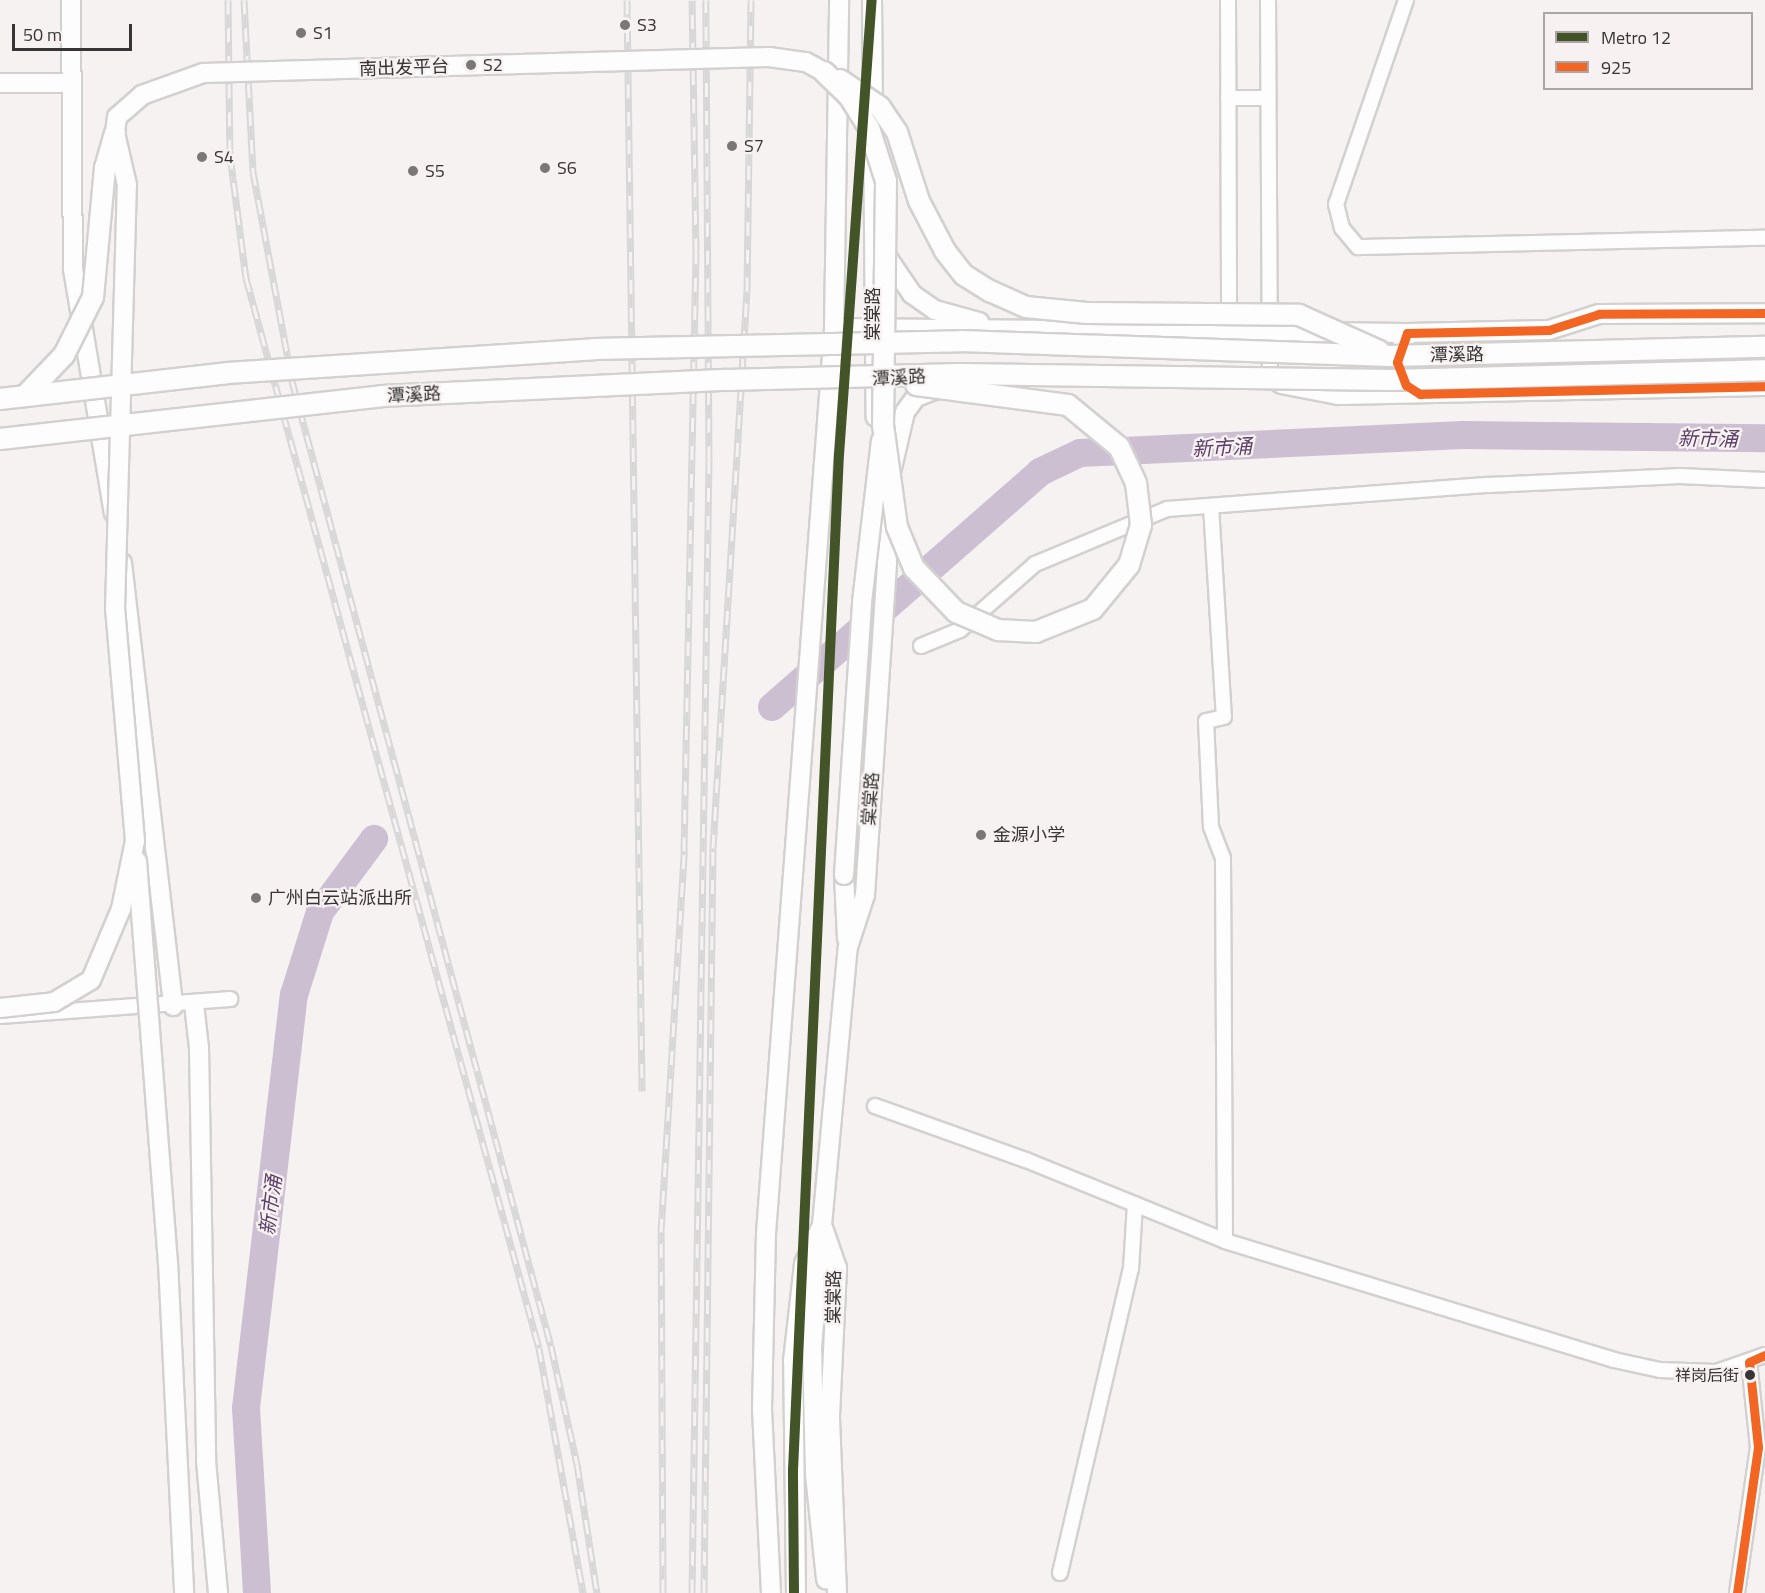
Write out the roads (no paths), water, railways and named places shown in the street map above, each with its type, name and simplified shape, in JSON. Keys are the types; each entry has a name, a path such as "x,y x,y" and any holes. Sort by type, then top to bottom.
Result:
{"main road":[{"path":"824,72 880,107 897,132 919,201 945,251 964,275 990,291 1026,308 1087,313 1299,315 1390,356"},
{"path":"824,72 849,96 869,128 886,181 883,425 897,527 914,568 956,612 998,630 1036,632 1094,609 1129,565 1141,525 1140,502 1129,463 1104,431 1068,405 923,388 899,379"},
{"path":"0,406 38,388 81,328 93,297 105,168 115,133"},
{"name":"潭溪路","path":"0,399 239,372 594,349 961,341 1390,356 1765,347"},
{"name":"潭溪路","path":"0,439 382,396 727,380 899,379 959,374 1392,380 1765,370"}],"street":[{"path":"71,0 73,269 122,564 173,1006"},
{"name":"棠棠路","path":"771,1593 762,1409 766,1233 819,580 834,328 839,0"},
{"name":"棠棠路","path":"837,1593 830,1416 837,1268 822,1225 848,947 865,896 887,562 873,384 872,0"},
{"path":"1228,0 1228,381"},
{"path":"1268,0 1270,382"},
{"path":"1406,0 1336,204 1342,228 1358,247 1765,238"},
{"name":"南出发平台","path":"115,133 117,117 142,95 203,73 769,57 806,62 824,72"},
{"path":"0,83 71,83"},
{"path":"1228,98 1268,98"},
{"path":"115,133 127,185 115,610 168,1262 184,1593"},
{"path":"873,234 912,294 934,310 1001,329"},
{"path":"834,328 1270,334 1407,333 1549,330 1599,314 1765,313"},
{"path":"1407,333 1397,362 1406,385 1420,394"},
{"path":"884,518 905,411 932,389 973,381"},
{"path":"830,385 973,381 1228,381 1270,382 1338,395 1765,386"},
{"path":"848,947 844,875 862,602 883,425"},
{"path":"921,646 960,630 1035,564 1167,509 1501,484 1680,476 1765,480"},
{"path":"1211,506 1224,717 1206,721 1211,827 1223,858 1225,1240"},
{"path":"0,1008 54,1002 91,980 121,909 135,841"},
{"path":"0,1016 173,1006 230,999"},
{"path":"194,1004 199,1048 206,1461 219,1593"},
{"path":"875,1106 1225,1240 1634,1365 1716,1372 1765,1355"},
{"path":"1060,1573 1131,1269 1136,1204"},
{"path":"822,1225 816,1304 815,1474 828,1593"},
{"path":"796,1593 793,1361 804,1264 822,1225"},
{"path":"1737,1593 1758,1447 1749,1362"}],"waterway":[{"name":"新市涌","path":"772,707 1040,472 1080,453 1463,435 1765,438"},
{"name":"新市涌","path":"257,1593 246,1408 294,995 320,912 374,839"}],"railway":[{"path":"228,0 230,155 246,278 539,1348 583,1593"},
{"path":"244,0 253,172 292,381 551,1346 577,1464 597,1593"},
{"path":"627,0 642,1091"},
{"path":"663,1593 661,1232 684,851 696,252 692,0"},
{"path":"692,1593 709,460 706,0"},
{"path":"704,1593 713,848 747,291 751,0"}],"metro line":[{"name":"12","path":"794,1593 793,1470 839,455 872,0"}],"place":[{"name":"S3","path":"625,25"},
{"name":"S1","path":"301,33"},
{"name":"S2","path":"471,65"},
{"name":"S7","path":"732,146"},
{"name":"S4","path":"202,157"},
{"name":"S6","path":"545,168"},
{"name":"S5","path":"413,171"},
{"name":"金源小学","path":"981,835"},
{"name":"广州白云站派出所","path":"256,898"},
{"name":"祥岗后街","path":"1750,1375"}]}
